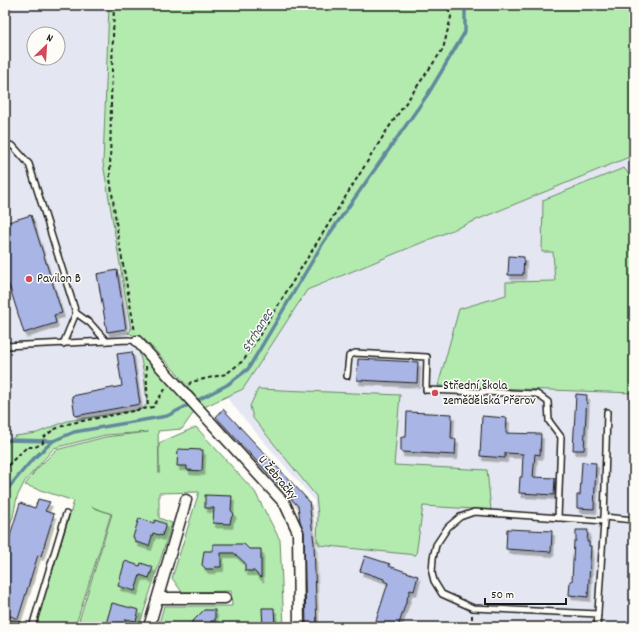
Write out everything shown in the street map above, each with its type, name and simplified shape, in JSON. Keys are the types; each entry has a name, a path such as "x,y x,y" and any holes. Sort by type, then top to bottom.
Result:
{"street":[{"name":"U Žebračky","path":"137,341 185,392 285,504 298,532 299,627"},
{"path":"148,627 158,598 186,500"},
{"path":"158,598 225,598"}],"lane":[{"path":"5,144 13,146 29,164 76,313 90,323 106,341"},
{"path":"62,344 76,313"},
{"path":"5,346 129,340 137,341"},
{"path":"347,376 349,356 355,353 426,357 426,390 537,394 548,402 549,421 561,437 558,518"},
{"path":"597,627 604,519 607,412"},
{"path":"598,614 472,608 442,594 434,581 432,573 432,558 436,545 448,527 460,517 474,512 558,518 634,520"},
{"path":"32,627 66,514"}],"path":[{"path":"114,5 110,102 110,178 118,236 137,341"},
{"path":"185,392 191,382 226,374 244,360 386,130 443,49 451,18 447,5"},
{"path":"145,361 148,408"},
{"path":"5,472 10,463 27,447 35,447 43,443 43,438 53,430 67,424 153,407 163,392 174,381"},
{"path":"472,608 473,627"}],"shaded area":[{"path":"5,5 109,5 103,163 131,330 128,333 130,346 136,347 139,350 144,374 147,404 143,409 67,421 37,433 15,436 5,445"},
{"name":"Střední škola zemědělská Přerov","path":"634,155 634,627 321,627 314,500 230,402 227,396 243,389 307,290"}],"green space":[{"path":"109,5 634,5 634,155 307,290 243,389 204,407 175,371 144,339 128,333 131,330 103,163"},
{"path":"624,168 634,181 634,393 438,386 459,309 506,295 506,282 555,281 553,252 542,252 543,200"},
{"path":"139,350 143,351 194,412 182,429 158,431 159,473 159,443 196,427 255,492 280,540 284,627 158,627 164,606 232,606 231,591 182,592 172,578 199,492 159,493 159,518 172,523 139,627 77,627 112,514 92,507 111,514 75,627 38,627 38,620 42,605 74,501 25,485 35,471 56,450 105,437 148,432 105,435 54,448 25,481 17,497 13,517 5,537 5,445 15,436 37,433 67,421 143,409 147,404 144,374"},
{"path":"258,389 400,395 394,465 487,470 491,510 423,506 416,555 319,545 319,542 317,542 318,515 316,496 253,418 250,406"}],"building":[{"name":"Pavilon B","path":"31,215 62,313 54,315 56,323 24,333 9,285 5,286 5,223"},
{"path":"509,256 524,257 523,275 508,275"},
{"path":"117,270 126,329 107,332 97,274"},
{"path":"132,352 140,404 75,416 72,396 122,386 117,354"},
{"path":"358,359 418,362 417,383 357,380"},
{"path":"576,394 587,395 584,450 573,450"},
{"path":"223,409 309,501 314,544 317,627 306,627 304,532 300,521 298,506 216,417"},
{"path":"407,412 452,414 451,439 456,439 455,455 401,452 401,437 406,437"},
{"path":"482,416 507,418 506,433 541,434 540,455 535,454 533,477 555,478 554,495 519,493 520,477 522,477 523,454 505,453 505,458 480,456"},
{"path":"178,449 203,450 202,471 187,470 187,466 177,466"},
{"path":"582,462 596,463 594,509 577,508 577,495 580,495"},
{"path":"205,495 232,496 231,510 234,514 231,518 230,524 213,523 214,508 205,508"},
{"path":"38,499 50,502 45,511 54,514 41,556 38,555 18,619 5,614 5,552 20,503 35,508"},
{"path":"139,518 154,523 155,520 166,524 162,536 153,533 149,546 136,542 133,537"},
{"path":"507,529 552,531 551,552 506,549"},
{"path":"576,530 588,530 587,542 589,542 589,546 591,546 588,597 569,595 570,581 572,581"},
{"path":"213,544 244,544 249,549 261,549 261,578 254,571 245,571 245,563 234,553 221,553 221,567 206,569 202,565 204,551 213,551"},
{"path":"365,556 390,564 389,566 418,576 414,591 410,590 398,627 374,627 388,583 384,581 384,579 360,571"},
{"path":"125,561 140,566 141,563 153,567 149,578 140,575 135,591 118,586"},
{"path":"112,603 139,610 136,621 126,619 124,627 105,627"},
{"path":"262,608 274,608 275,627 263,627"},
{"path":"204,610 215,610 215,621 211,621 211,627 187,627"}],"waterway":[{"name":"Strhanec","path":"5,492 31,461 53,441 74,432 167,416 227,385 248,369 323,243 428,94 465,32 465,5"},
{"path":"5,440 53,441"}],"place":[{"name":"Pavilon B","path":"29,279"},
{"name":"Střední škola zemědělská Přerov","path":"435,393"}]}
